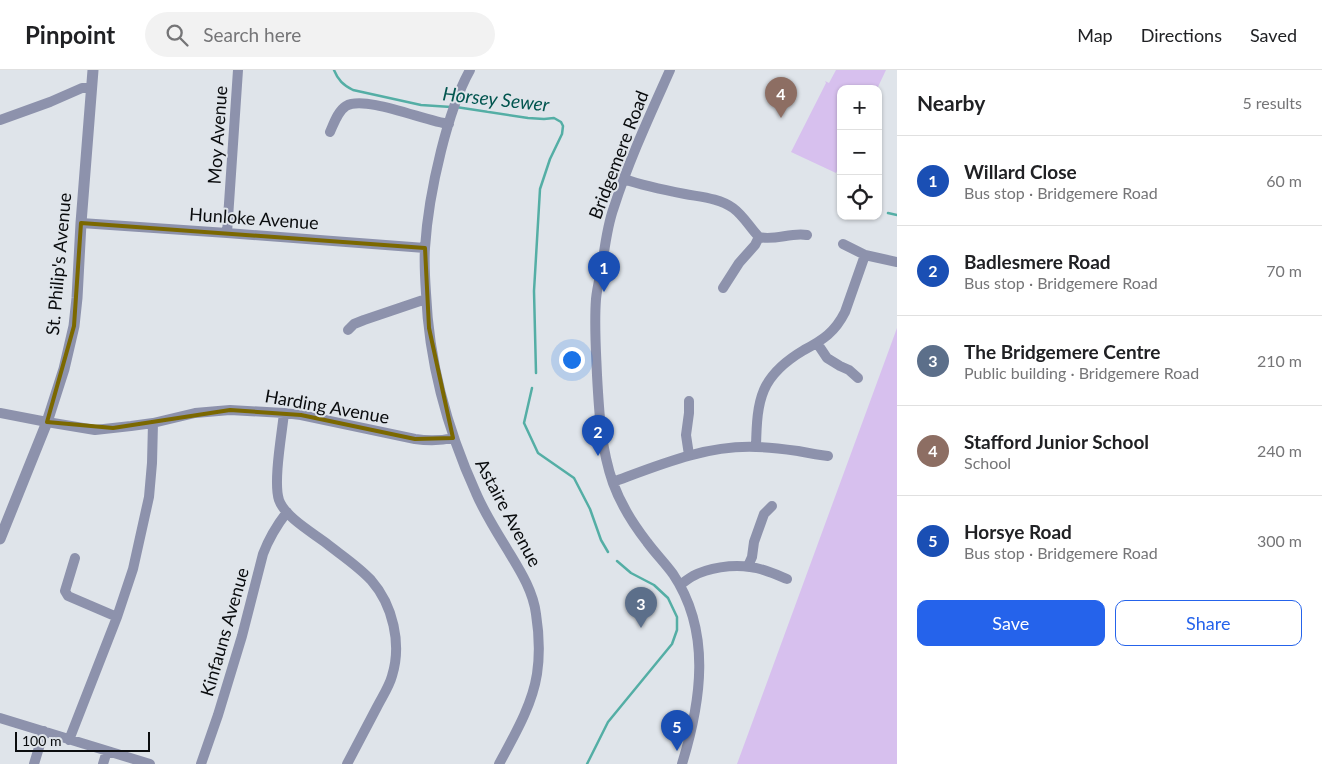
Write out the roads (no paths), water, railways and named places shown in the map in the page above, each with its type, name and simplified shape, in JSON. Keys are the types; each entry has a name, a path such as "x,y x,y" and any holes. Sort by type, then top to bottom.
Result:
{"street":[{"name":"St. Philip's Avenue","path":"0,539 47,422 64,369 74,326 93,70"},
{"name":"Moy Avenue","path":"227,233 238,70"},
{"name":"Astaire Avenue","path":"470,70 457,97 450,120 436,171 429,206 425,248 426,299 437,380 453,438 464,468 478,497 522,574 531,593 536,612 539,651 537,675 521,720 499,764"},
{"name":"Bridgemere Road","path":"670,70 613,208 596,298 595,321 598,404 601,431 606,459 613,482 627,514 680,585 695,621 700,655 692,724 682,764"},
{"path":"0,120 82,88 92,88"},
{"path":"330,132 340,112 346,106 354,103 450,120"},
{"path":"624,179 643,185 714,199 724,203 734,208 759,237 772,238 799,233 807,235"},
{"name":"Hunloke Avenue","path":"81,223 425,248"},
{"path":"723,288 759,237"},
{"path":"843,244 865,255 897,262"},
{"path":"756,447 760,400 771,376 794,356 826,337 841,320 865,255"},
{"path":"348,330 354,324 364,320 426,299"},
{"path":"817,344 827,358 849,370 858,378"},
{"path":"689,401 686,435 689,455"},
{"name":"Harding Avenue","path":"0,413 95,430 153,423 195,413 230,410 284,413 310,417 415,439 437,441 453,438"},
{"path":"284,413 277,473 278,498 287,512 362,570 381,593 388,605 392,619 396,657 392,678 347,764"},
{"path":"69,740 133,569 149,497 153,423"},
{"path":"613,482 689,455 724,449 756,447 828,456"},
{"path":"748,566 764,514 772,506"},
{"name":"Kinfauns Avenue","path":"201,764 242,636 267,542 287,512"},
{"path":"76,558 65,591 68,596 117,616"},
{"path":"680,585 702,572 729,567 748,566 787,579"},
{"path":"0,718 150,764"},
{"path":"34,764 44,731"},
{"path":"103,764 107,751"}],"waterway":[{"name":"Horsey Sewer","path":"334,70 341,82 353,90 421,105 451,107"},
{"name":"Horsey Sewer","path":"456,107 528,118 554,118 561,122 563,126 562,134 550,159 540,189 534,291 536,373"},
{"path":"888,213 897,215"},
{"name":"Horsey Sewer","path":"532,388 524,423 538,453 574,478 590,509 601,540 608,552"},
{"name":"Horsey Sewer","path":"587,764 608,722 672,644 677,630 677,617 668,598 654,585 631,573 617,561"}],"place":[{"name":"Stafford Junior School","path":"781,118"},
{"name":"Willard Close","path":"604,292"},
{"name":"Badlesmere Road","path":"598,456"},
{"name":"The Bridgemere Centre","path":"641,628"},
{"name":"Horsye Road","path":"677,751"}]}
